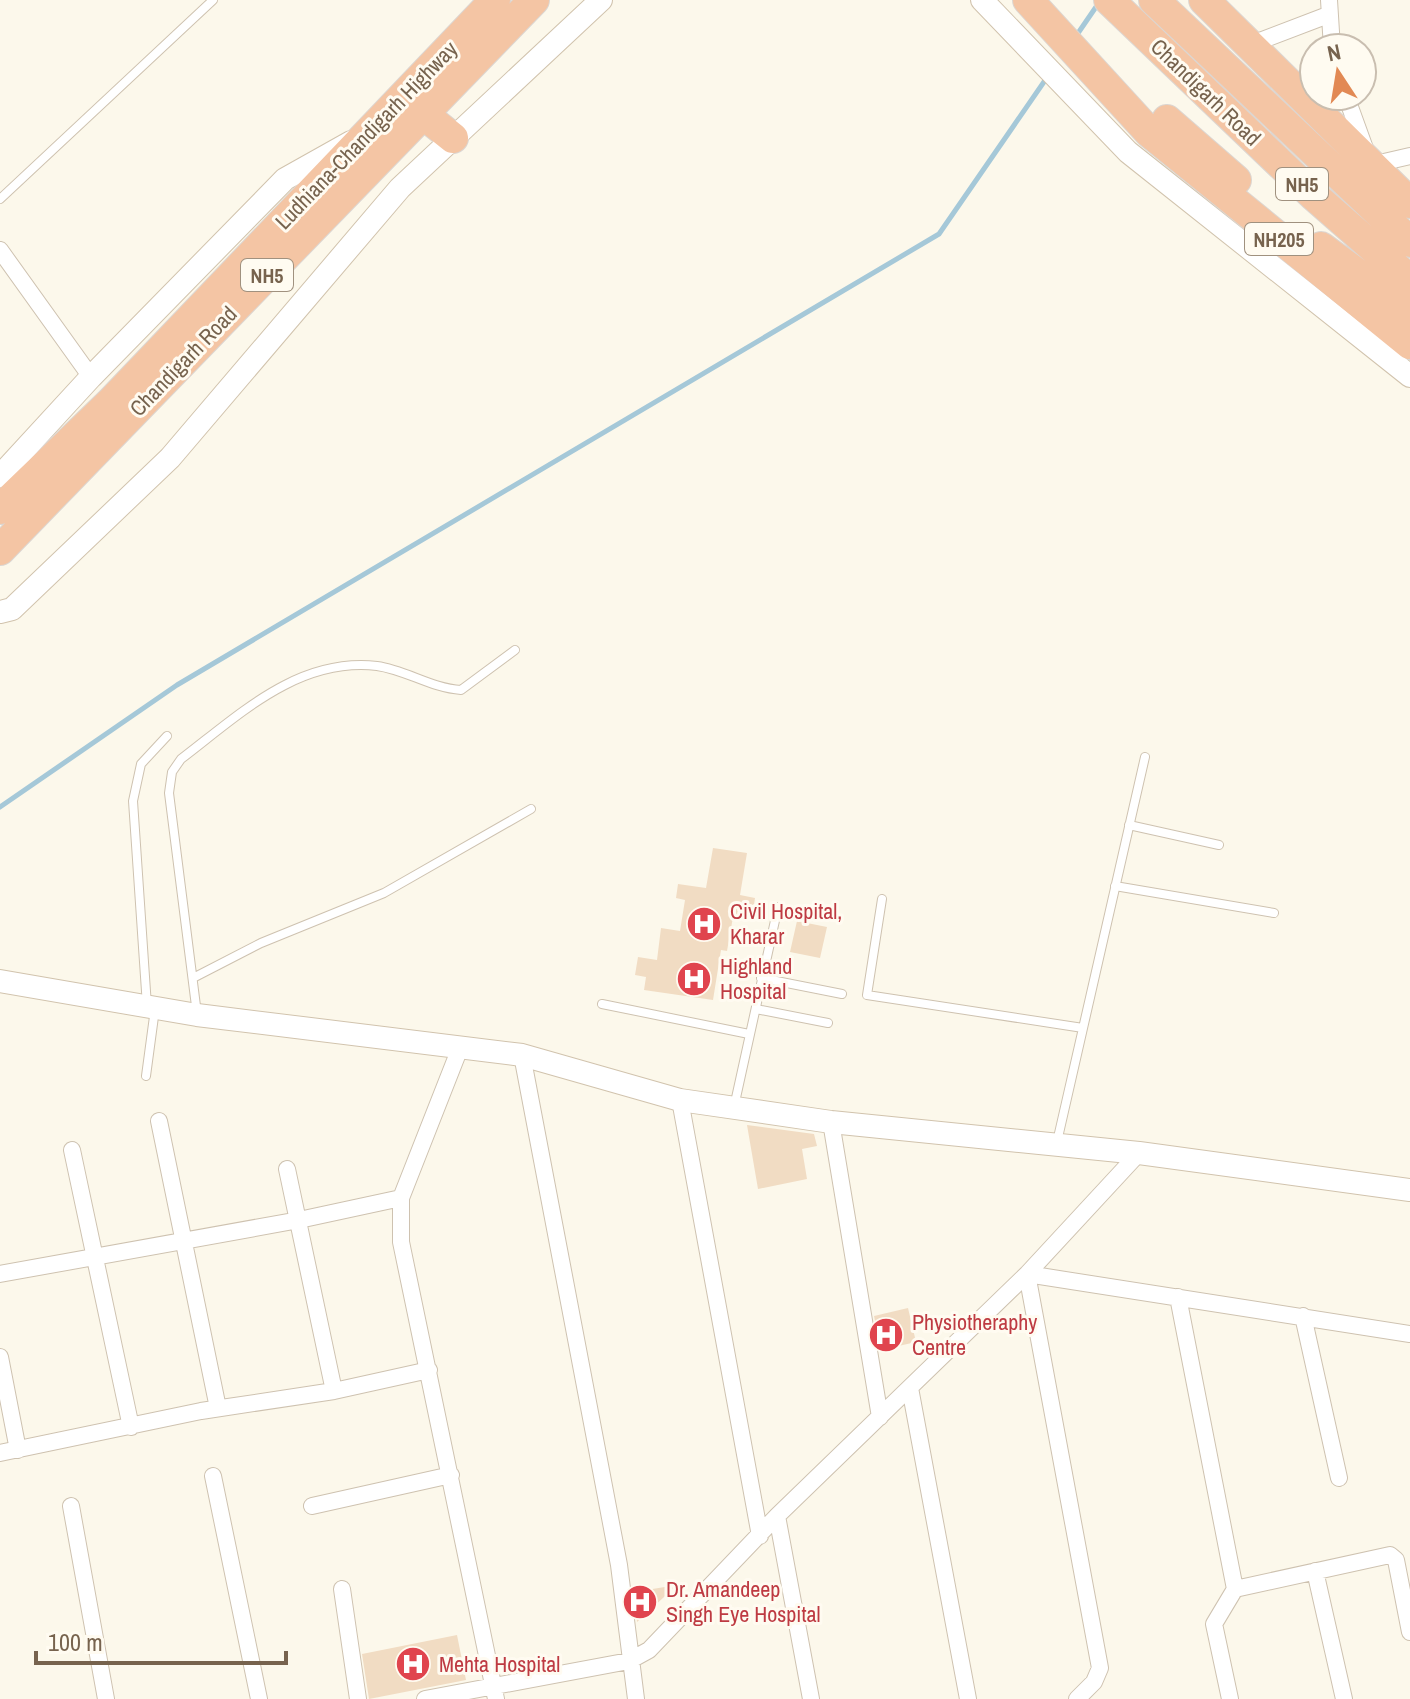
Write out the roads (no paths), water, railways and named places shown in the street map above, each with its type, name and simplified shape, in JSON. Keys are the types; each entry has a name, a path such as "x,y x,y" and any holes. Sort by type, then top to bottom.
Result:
{"highway":[{"path":"435,62 470,0"},
{"name":"Ludhiana-Chandigarh Highway","path":"0,509 111,402 495,0"},
{"name":"Chandigarh Road","path":"0,550 534,0"},
{"name":"Chandigarh Road","path":"1109,0 1313,195 1410,280"},
{"name":"Chandigarh Road","path":"1154,0 1410,242"},
{"path":"1204,0 1410,203"},
{"path":"1038,11 1266,205 1410,312"},
{"name":"NH205","path":"1038,11 1139,142 1410,344"},
{"path":"423,114 453,138"}],"street":[{"path":"0,612 12,609 170,458 400,188 601,0"},
{"path":"982,0 1139,142 1410,376"},
{"path":"1242,36 1328,8 1330,32"},
{"path":"1352,112 1371,165 1410,156"},
{"path":"0,476 91,377 285,179 367,133"},
{"path":"0,250 91,377"},
{"path":"0,981 197,1015 522,1055 680,1100 831,1122 1055,1147 1139,1153 1410,1190"},
{"path":"460,1048 401,1198 401,1242 495,1692"},
{"path":"522,1055 619,1565 636,1699"},
{"path":"680,1100 760,1536"},
{"path":"159,1121 218,1408"},
{"path":"831,1122 880,1417"},
{"path":"72,1150 131,1427"},
{"path":"425,1699 495,1692 629,1661 649,1650 777,1516 1027,1274 1139,1153"},
{"path":"287,1169 334,1391"},
{"path":"0,1274 96,1254 299,1220 401,1198"},
{"path":"1027,1274 1410,1334"},
{"path":"1027,1274 1100,1668 1094,1682 1077,1699"},
{"path":"1178,1297 1235,1589 1214,1624 1230,1699"},
{"path":"1303,1316 1339,1478"},
{"path":"0,1357 18,1450"},
{"path":"0,1453 218,1408 334,1391 429,1370"},
{"path":"910,1388 968,1699"},
{"path":"312,1506 451,1475"},
{"path":"213,1476 259,1699"},
{"path":"71,1506 106,1699"},
{"path":"777,1516 811,1699"},
{"path":"1235,1589 1394,1556 1410,1632"},
{"path":"1315,1571 1344,1699"},
{"path":"342,1589 358,1699"}],"lane":[{"path":"0,199 208,2"},
{"path":"197,1015 169,793 172,772 181,759 267,693 311,673 374,666 461,690 515,650"},
{"path":"146,1076 151,1007 134,784 141,764 167,736"},
{"path":"1055,1147 1145,757"},
{"path":"193,978 261,943 384,893 531,809"},
{"path":"1129,825 1219,845"},
{"path":"1115,886 1274,913"},
{"path":"882,899 867,995 1083,1028"},
{"path":"734,1107 778,907"},
{"path":"761,978 842,994"},
{"path":"602,1004 749,1034"},
{"path":"756,1009 828,1023"}],"waterway":[{"path":"1074,39 1098,4"},
{"path":"0,807 177,685 939,234 1048,76"}],"place":[{"name":"Civil Hospital, Kharar","path":"704,924"},
{"name":"Highland Hospital","path":"694,979"},
{"name":"Physiotheraphy Centre","path":"886,1335"},
{"name":"Dr. Amandeep Singh Eye Hospital","path":"640,1602"},
{"name":"Mehta Hospital","path":"413,1664"}]}
